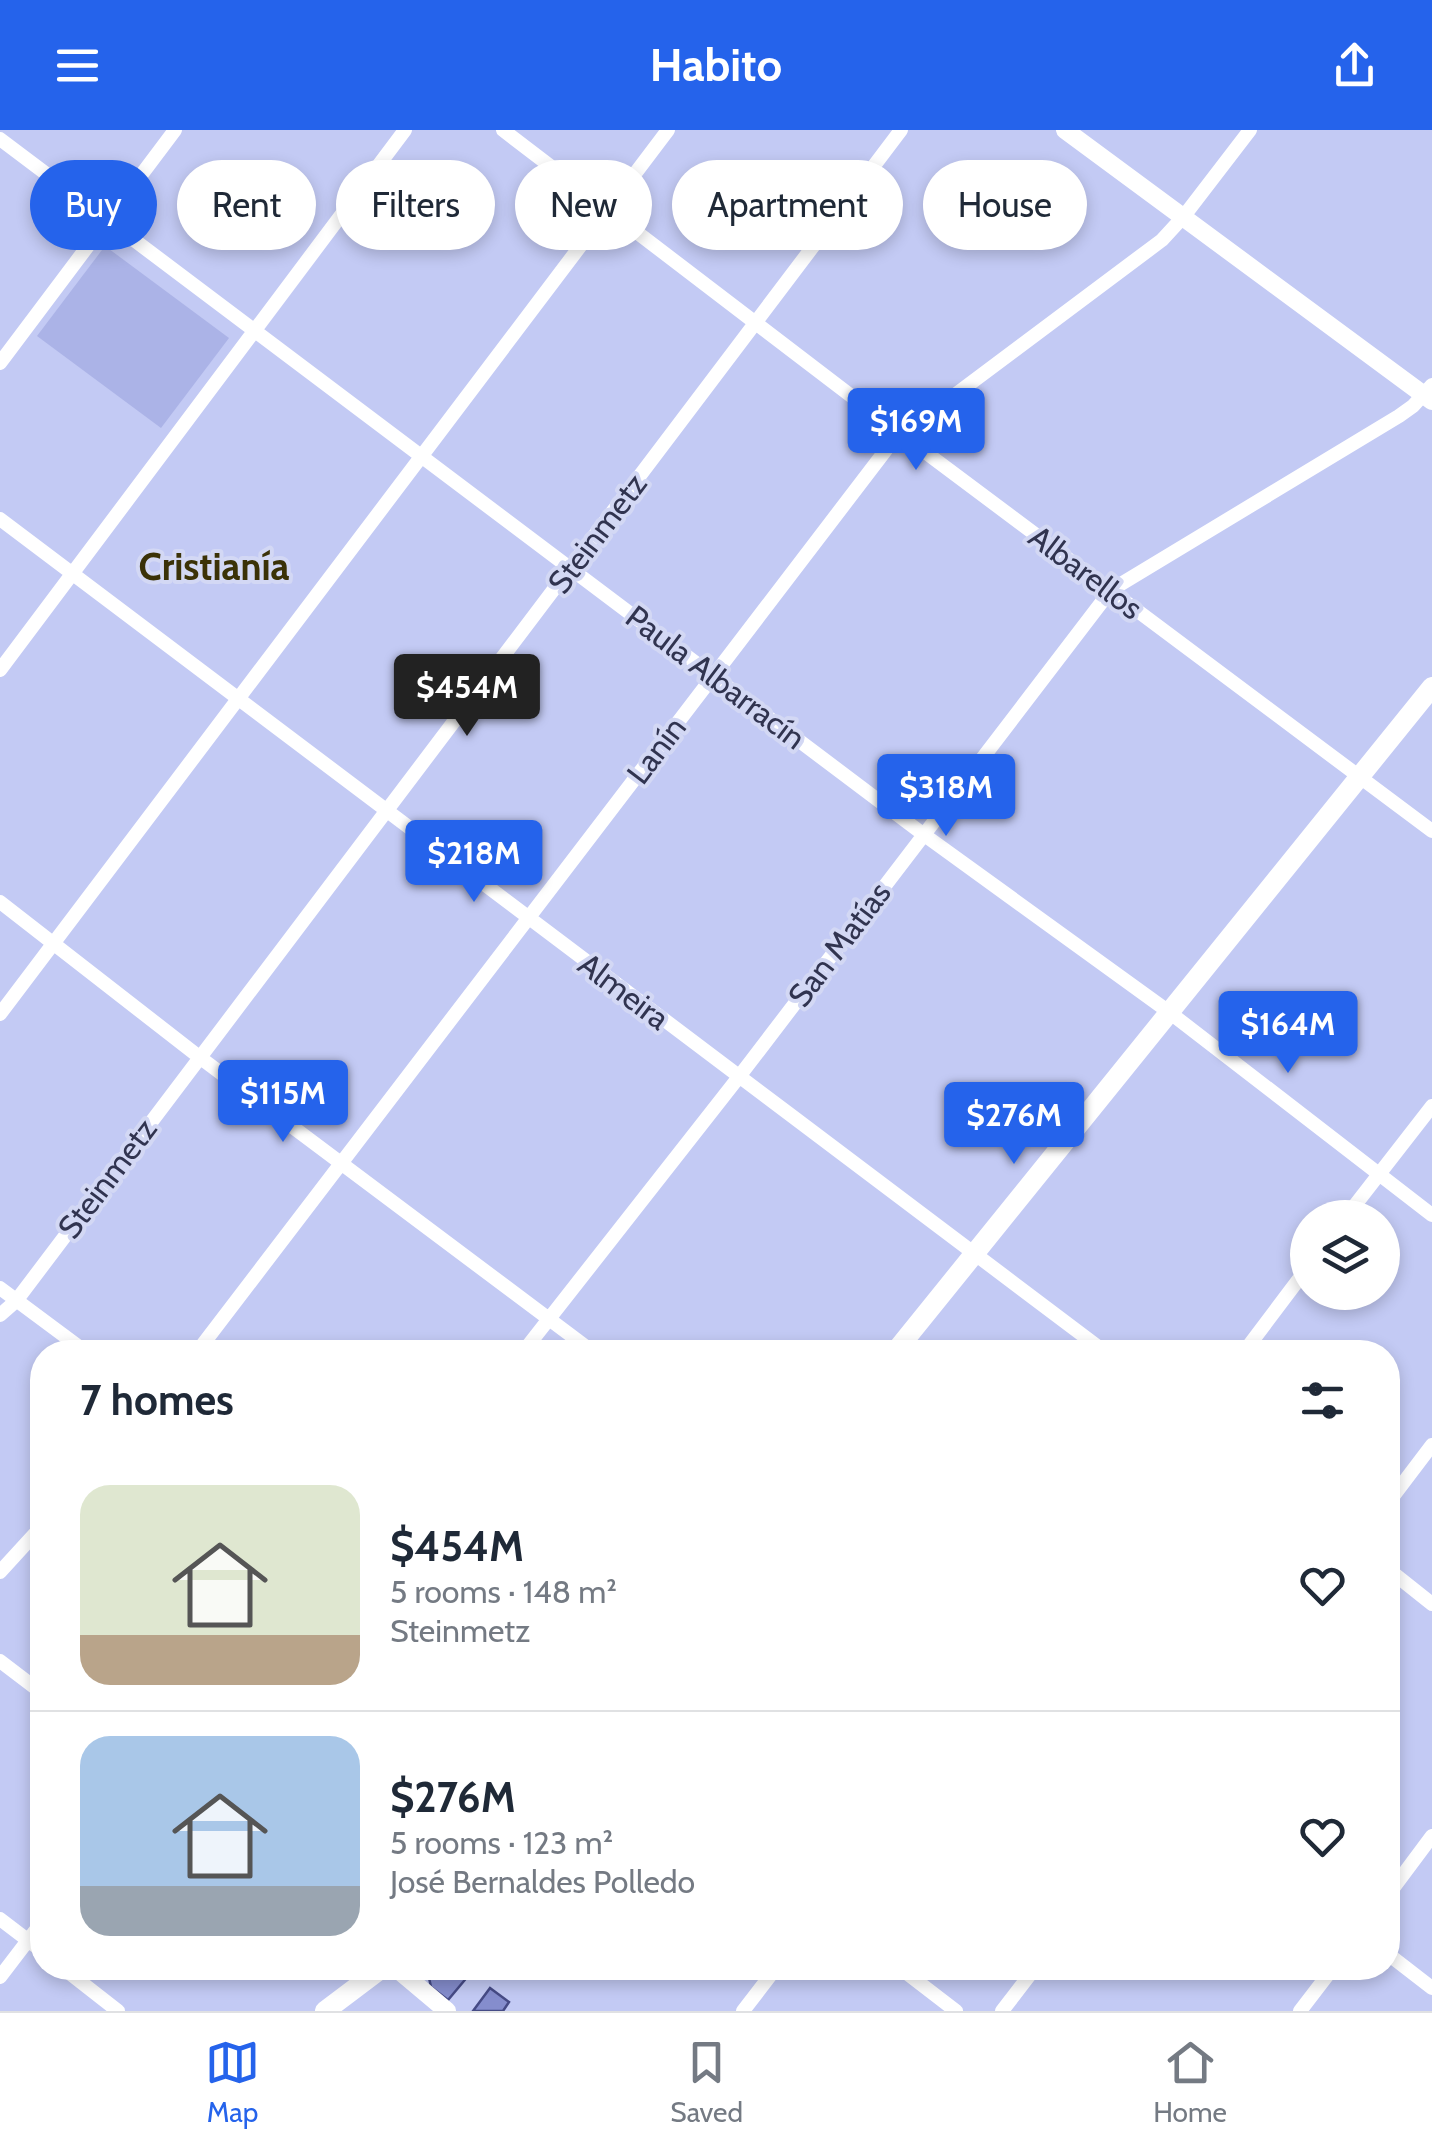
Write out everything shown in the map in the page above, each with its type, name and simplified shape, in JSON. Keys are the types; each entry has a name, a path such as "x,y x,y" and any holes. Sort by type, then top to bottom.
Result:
{"main road":[{"path":"904,1340 1432,686"},
{"path":"326,2011 366,1980"}],"street":[{"path":"152,160 175,130"},
{"path":"0,670 405,130"},
{"name":"Albarellos","path":"503,130 543,160"},
{"path":"645,160 668,130"},
{"name":"Steinmetz","path":"0,1315 16,1300 901,130"},
{"path":"1065,130 1429,394"},
{"name":"Lanín","path":"205,1340 901,434 1162,240 1250,130"},
{"name":"Paula Albarracín","path":"0,139 30,161"},
{"name":"Albarellos","path":"652,242 901,434 1432,831"},
{"path":"0,362 85,250"},
{"name":"Paula Albarracín","path":"151,250 923,834 1169,1012 1432,1215"},
{"path":"0,1014 576,250"},
{"name":"San Matías","path":"532,1340 738,1078 1110,590 1399,416 1429,394"},
{"name":"Almeira","path":"0,520 1089,1340"},
{"path":"0,902 577,1340"},
{"path":"1359,1200 1432,1106"},
{"path":"0,1288 70,1340"},
{"path":"1253,1340 1290,1291"},
{"path":"1400,1487 1432,1445"},
{"path":"0,1572 30,1539"},
{"path":"1400,1579 1432,1604"},
{"path":"0,1661 30,1684"},
{"path":"1400,1879 1432,1836"},
{"path":"0,1919 29,1941 0,1977"},
{"path":"1400,1963 1432,1988"},
{"path":"78,1980 118,2011"},
{"path":"410,1980 447,2011"},
{"path":"743,2011 767,1980"},
{"path":"916,1980 956,2011"},
{"path":"1002,2011 1026,1980"},
{"path":"1300,2011 1324,1980"}],"shaded area":[{"path":"102,250 110,250 229,338 161,428 37,336"}],"building":[{"path":"430,1980 465,1980 448,2000 431,1987"},
{"path":"490,1988 509,2002 503,2011 473,2011"}],"district":[{"name":"Cristianía","path":"214,566"}]}
